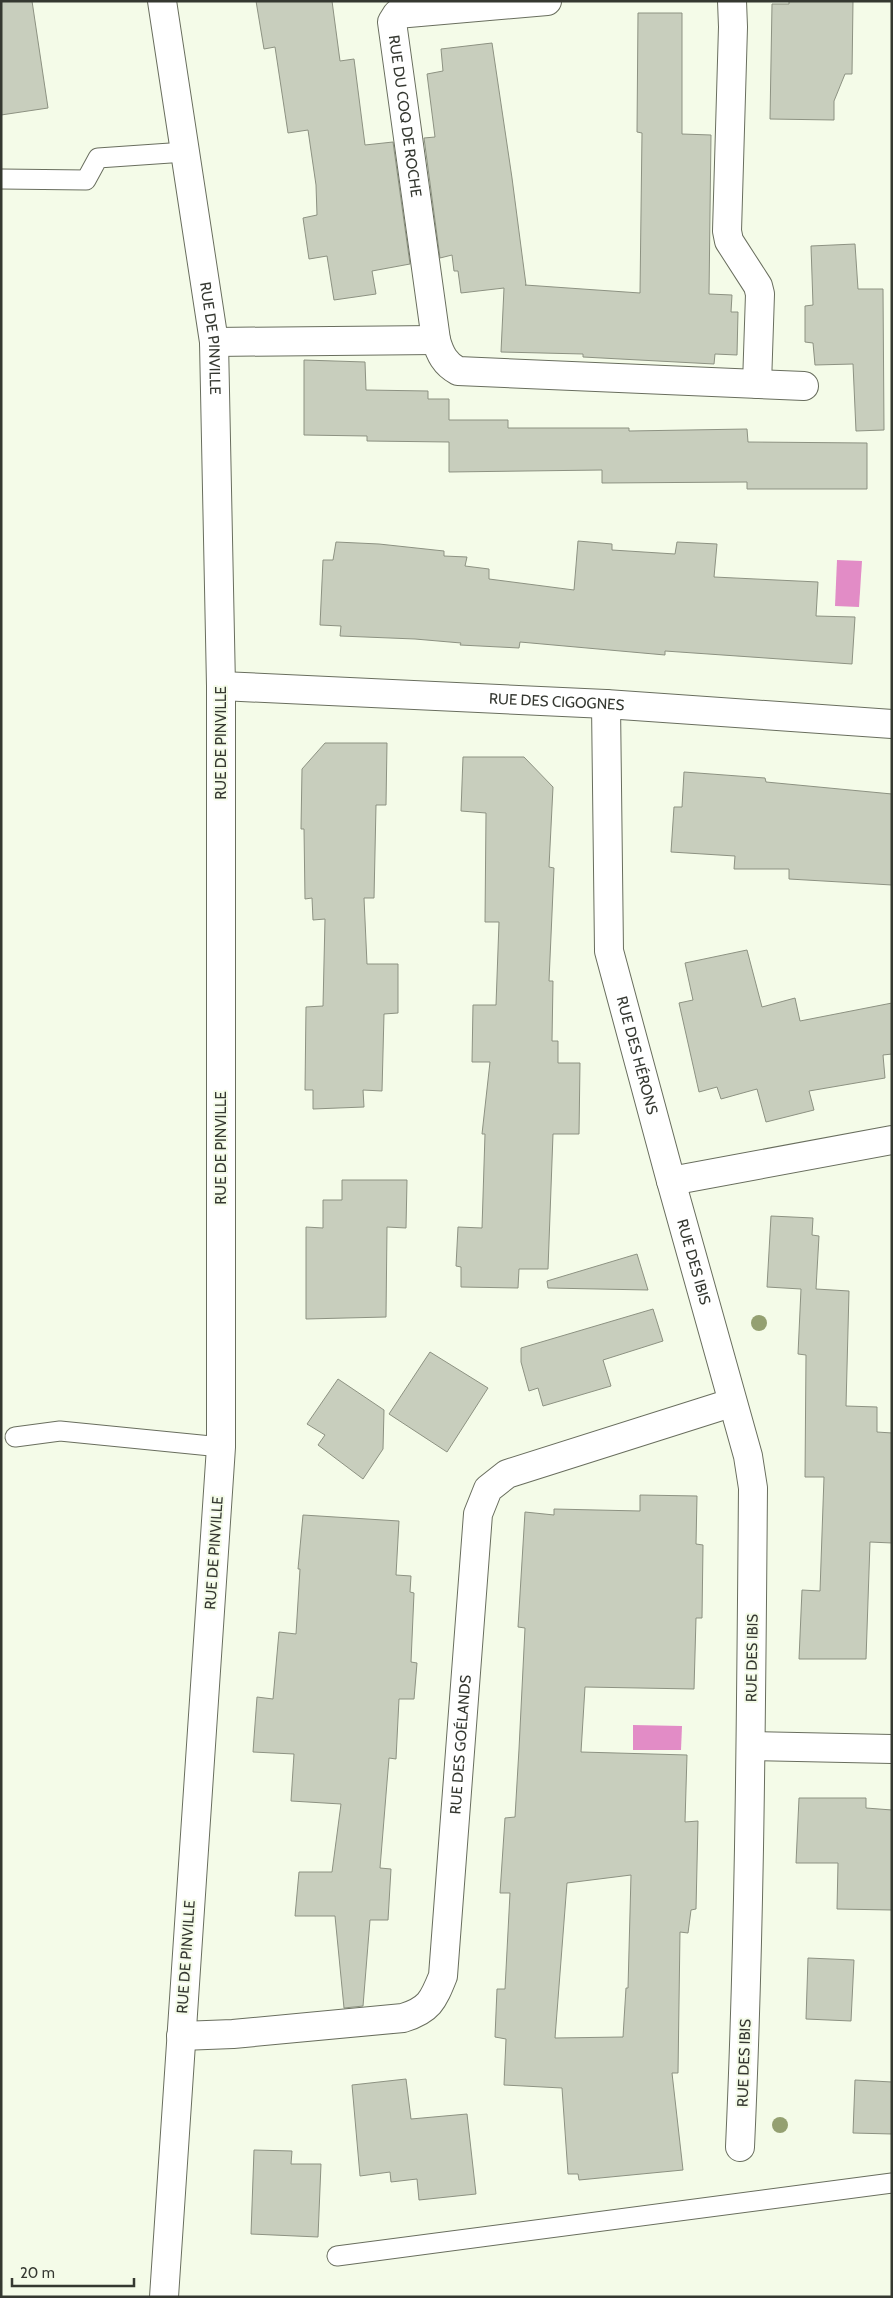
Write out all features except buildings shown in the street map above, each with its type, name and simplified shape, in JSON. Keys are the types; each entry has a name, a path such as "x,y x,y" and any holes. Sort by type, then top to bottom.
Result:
{"street":[{"name":"RUE DE PINVILLE","path":"162,1 214,342 221,686 221,1447 164,2297"},
{"name":"RUE DU COQ DE ROCHE","path":"547,1 397,14 392,22 436,340 440,353 450,366 458,371 804,386"},
{"path":"732,1 733,27 727,231 729,241 758,286 760,294 757,384"},
{"path":"214,342 436,340"},
{"name":"RUE DES CIGOGNES","path":"221,686 606,704 892,724"},
{"name":"RUE DES HÉRONS","path":"606,704 609,951 671,1181"},
{"path":"671,1181 892,1140"},
{"name":"RUE DES IBIS","path":"671,1181 731,1402 748,1456 753,1488 751,1746 745,2040 740,2147"},
{"name":"RUE DES GOÉLANDS","path":"181,2036 233,2034 403,2018 421,2013 435,1996 443,1976 478,1514 488,1489 507,1474 731,1402"},
{"path":"751,1746 892,1748"}],"lane":[{"path":"1,179 86,180 98,158 185,152"},
{"path":"15,1437 60,1431 221,1447"},
{"path":"337,2256 892,2183"}],"shaded area":[{"path":"837,560 862,561 859,607 835,606"},
{"path":"633,1725 682,1726 681,1750 633,1750"}]}
